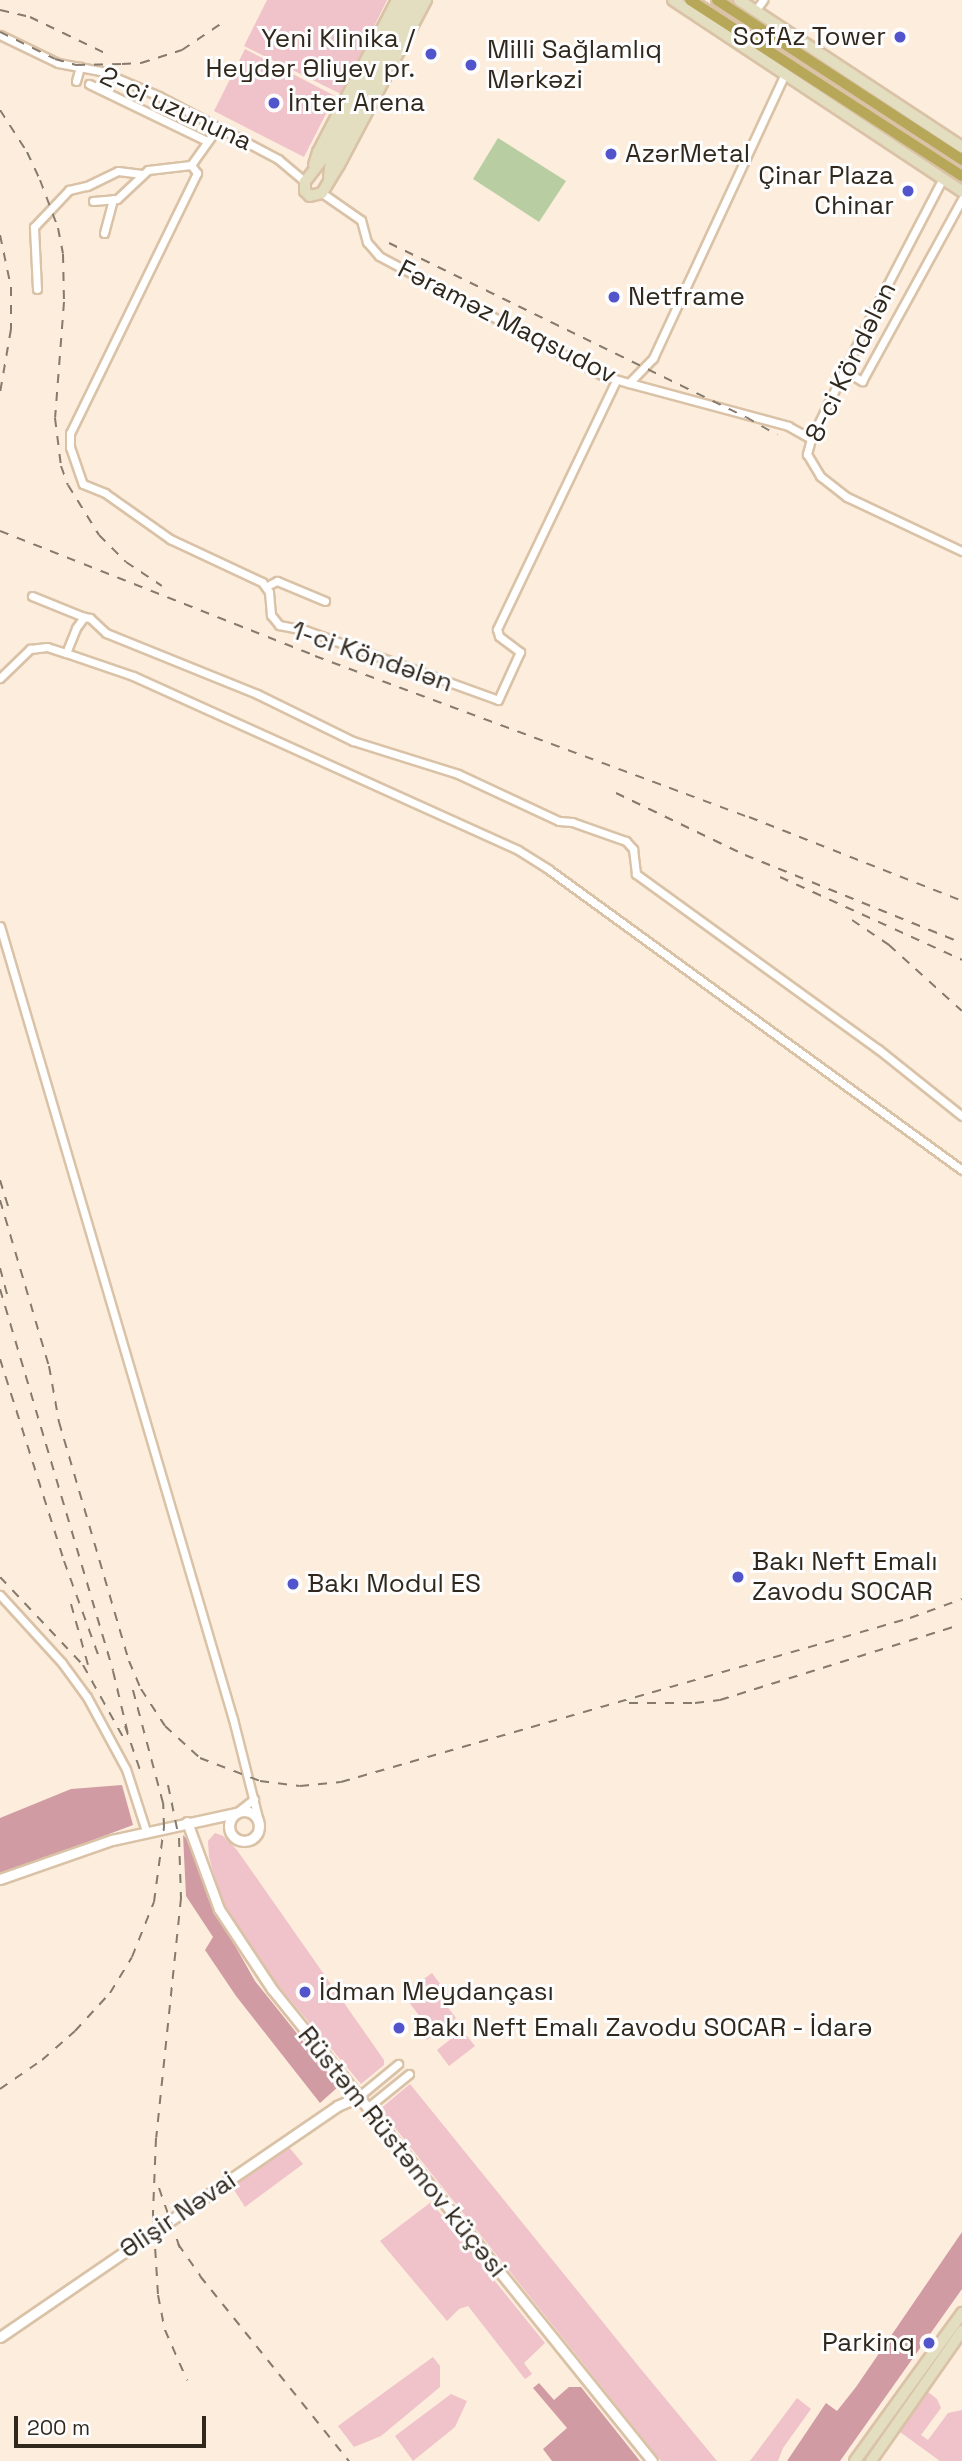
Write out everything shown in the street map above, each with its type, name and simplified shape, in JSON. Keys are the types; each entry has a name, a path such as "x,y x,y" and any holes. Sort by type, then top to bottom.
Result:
{"highway":[{"path":"690,0 962,176"},
{"path":"717,0 962,160"}],"main road":[{"path":"313,169 318,152 397,0"},
{"path":"306,181 325,156 416,0"},
{"path":"323,191 339,165 416,0"},
{"path":"673,0 962,191"},
{"path":"738,0 962,146"},
{"path":"306,181 319,178 323,191"},
{"path":"855,2461 962,2313"},
{"path":"871,2461 962,2332"}],"street":[{"path":"755,11 763,0"},
{"name":"2-ci uzununa","path":"0,35 58,63 100,71 159,96 278,159 306,181"},
{"path":"76,80 80,67"},
{"name":"Fəraməz Maqsudov","path":"323,191 361,220 367,242 379,256 616,381 629,383 653,358 785,74"},
{"path":"89,84 207,141"},
{"path":"191,165 218,127"},
{"path":"93,201 121,196 142,174 154,169 191,165"},
{"path":"191,165 197,173 70,433 69,447 83,484 124,505 163,535 267,586 277,581 325,601"},
{"path":"37,289 34,227 69,190 87,186 118,171 142,174"},
{"name":"8-ci Köndələn","path":"943,178 811,439 809,459 826,482 861,505 962,551"},
{"path":"104,233 113,199"},
{"path":"844,371 862,381 962,199"},
{"name":"1-ci Köndələn","path":"267,586 271,615 279,625 305,630 498,700 520,652 499,636 496,629 616,381"},
{"path":"629,383 788,426 811,439"},
{"path":"32,596 90,618 106,633 257,694 353,741 458,774 559,821 572,822 625,841 633,849 636,874 878,1049 962,1116"},
{"path":"66,653 84,617"},
{"path":"0,678 30,649 47,647 66,653 133,677 533,859 962,1170"},
{"path":"0,926 254,1798 259,1822 258,1834 248,1841 236,1839 229,1823 236,1813 254,1798"},
{"path":"0,1595 62,1663 87,1697 126,1769 146,1831"},
{"path":"0,1879 146,1831 236,1813 253,1813 259,1822"},
{"name":"Rüstəm Rüstəmov küçəsi","path":"187,1822 213,1893 230,1926 272,1989 652,2461"},
{"path":"358,2097 398,2064"},
{"path":"367,2108 409,2074"},
{"name":"Əlişir Nəvai","path":"0,2337 337,2106 358,2097"}],"shaded area":[{"path":"267,0 387,0 341,94 244,46"},
{"name":"İnter Arena","path":"245,49 335,96 304,157 214,111"},
{"path":"498,138 566,181 539,222 473,179"},
{"path":"122,1785 133,1825 0,1875 0,1818 71,1789"},
{"path":"215,1833 223,1836 237,1850 384,2060 384,2065 361,2084 270,1976 223,1906 209,1857 208,1841"},
{"path":"183,1835 188,1840 208,1898 255,1981 339,2086 320,2103 236,1996 205,1950 213,1937 186,1896"},
{"path":"432,1973 449,1996 443,2001 456,2018 427,2040 413,2023 420,2017 403,1994"},
{"path":"462,2030 475,2046 449,2066 437,2050"},
{"path":"410,2084 717,2461 661,2461 380,2109"},
{"path":"288,2146 303,2164 245,2207 231,2185"},
{"path":"431,2202 545,2343 524,2363 532,2374 525,2379 468,2306 459,2309 447,2321 380,2241"},
{"path":"962,2232 962,2289 840,2461 787,2461 826,2403 837,2411 856,2387"},
{"path":"433,2357 440,2366 440,2387 381,2436 354,2447 338,2426"},
{"path":"539,2383 554,2400 569,2387 581,2387 640,2461 552,2461 543,2449 567,2428 533,2388"},
{"path":"928,2392 937,2399 941,2408 921,2435 928,2440 948,2413 962,2410 962,2461 940,2461 900,2432"},
{"path":"451,2394 467,2401 455,2427 413,2461 395,2436"},
{"path":"797,2398 811,2409 783,2448 778,2461 750,2461"}],"railway":[{"path":"0,10 30,17 107,54"},
{"path":"0,32 55,59 76,65 122,64 141,63 182,50 225,21"},
{"path":"0,110 27,152 40,180 58,228 63,254 64,302 55,418 61,466 68,485 99,535 126,562 162,586"},
{"path":"0,235 11,287 11,329 0,393"},
{"path":"389,243 746,417 777,435"},
{"path":"0,531 315,656 749,817 962,901"},
{"path":"616,793 745,855 962,943"},
{"path":"780,877 962,960"},
{"path":"852,920 889,945 962,1011"},
{"path":"0,1180 8,1207"},
{"path":"0,1200 49,1366 59,1422 129,1661 141,1689 165,1726 200,1758 260,1781 300,1786 341,1782 910,1618 962,1599"},
{"path":"0,1268 8,1297"},
{"path":"0,1289 113,1671 128,1734"},
{"path":"0,1359 64,1561 99,1657"},
{"path":"0,1577 83,1665 123,1737"},
{"path":"71,1604 88,1665"},
{"path":"629,1703 695,1703 720,1700 960,1625"},
{"path":"0,2089 42,2060 75,2031 110,1993 132,1957 154,1902 164,1827 163,1803 131,1683"},
{"path":"125,1726 142,1776"},
{"path":"168,1785 179,1838 181,1898 156,2138 153,2213 158,2295 165,2330 187,2380"},
{"path":"159,2188 181,2251"},
{"path":"178,2244 200,2276 349,2461"}],"place":[{"name":"SofAz Tower","path":"900,37"},
{"name":"Yeni Klinika / Heydər Əliyev pr.","path":"431,54"},
{"name":"Milli Sağlamlıq Mərkəzi","path":"471,65"},
{"name":"İnter Arena","path":"274,103"},
{"name":"AzərMetal","path":"611,154"},
{"name":"Çinar Plaza Chinar","path":"908,191"},
{"name":"Netframe","path":"614,297"},
{"name":"Bakı Neft Emalı Zavodu SOCAR","path":"738,1577"},
{"name":"Bakı Modul ES","path":"293,1584"},
{"name":"İdman Meydançası","path":"305,1992"},
{"name":"Bakı Neft Emalı Zavodu SOCAR - İdarə","path":"399,2028"},
{"name":"Parkinq","path":"929,2343"}]}
